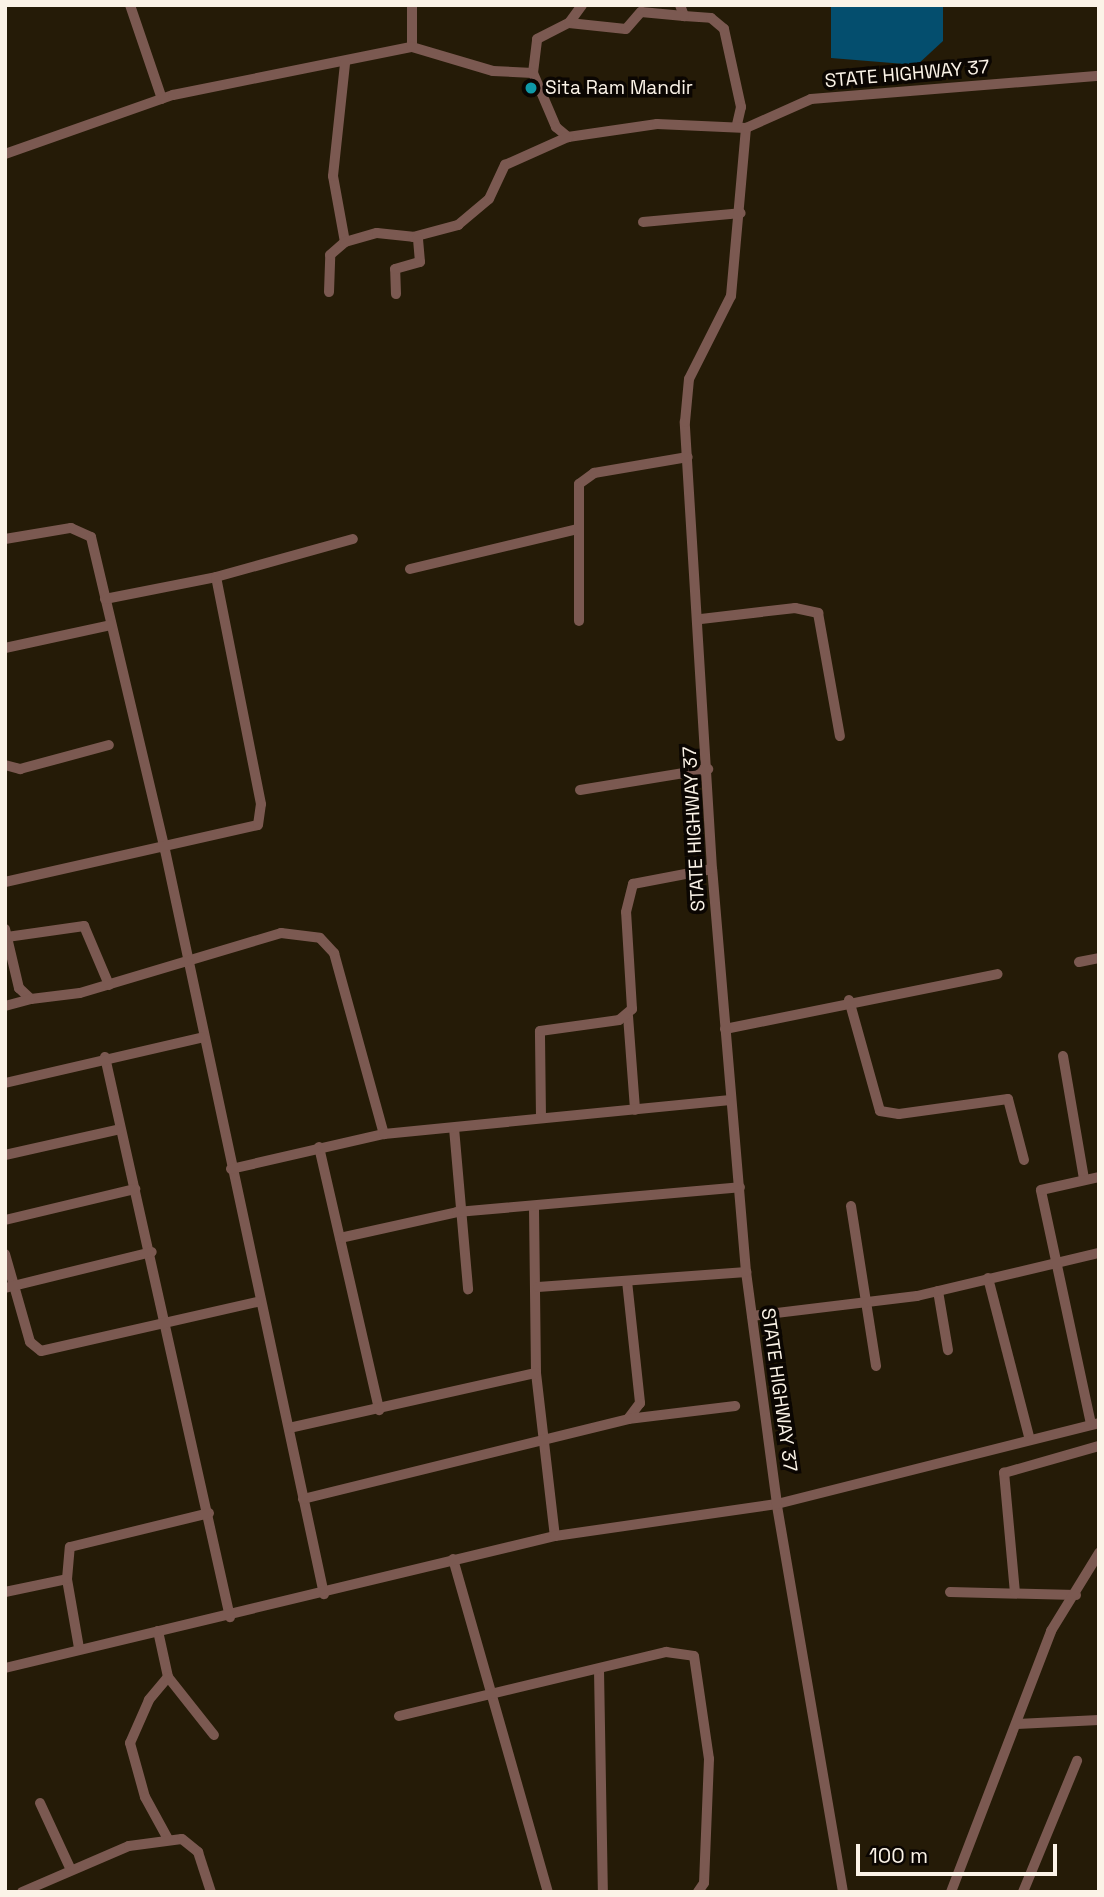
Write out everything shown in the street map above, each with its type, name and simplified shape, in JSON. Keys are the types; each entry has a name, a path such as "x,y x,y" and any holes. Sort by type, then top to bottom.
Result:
{"street":[{"path":"130,5 162,99"},
{"path":"412,5 412,47"},
{"path":"568,137 556,127 533,72 537,39 569,23 582,5"},
{"path":"329,292 330,255 345,242 377,233 418,237 469,219 489,199 505,164 568,137 657,124 741,127 741,107 724,29 711,18 682,10 641,12 626,29 569,23"},
{"path":"5,154 162,99 412,47 484,69 533,72"},
{"path":"345,63 333,176 345,242"},
{"name":"STATE HIGHWAY 37","path":"843,1892 777,1504 746,1272 712,869 701,619 688,457 689,379 731,296 741,213 741,127 811,99 1099,76"},
{"path":"643,222 741,213"},
{"path":"396,294 393,273 420,261 418,237"},
{"path":"579,621 579,484 584,479 688,457"},
{"path":"410,569 578,529"},
{"path":"5,539 84,530 105,599 165,850 184,958 204,1037 257,1302 289,1428 324,1594"},
{"path":"105,599 216,577 353,539"},
{"path":"5,882 252,830 262,816 216,577"},
{"path":"701,619 795,608 818,613 840,736"},
{"path":"5,648 111,625"},
{"path":"5,765 20,769 109,745"},
{"path":"580,790 708,769"},
{"path":"635,1110 628,1016 626,912 633,884 712,869"},
{"path":"31,999 19,988 6,933 84,926 109,985"},
{"path":"5,1006 109,985 184,958 281,933 320,938 334,953 384,1134"},
{"path":"1079,962 1099,958"},
{"path":"725,1029 849,1000 997,974"},
{"path":"849,1000 880,1111 899,1114 1008,1099 1024,1160"},
{"path":"541,1118 540,1031 628,1016"},
{"path":"5,1083 105,1057 204,1037"},
{"path":"1063,1056 1084,1179"},
{"path":"105,1057 120,1129 168,1320 230,1616"},
{"path":"231,1169 384,1134 730,1100"},
{"path":"454,1128 457,1212 468,1289"},
{"path":"5,1155 120,1129"},
{"path":"319,1147 379,1410"},
{"path":"5,1668 79,1648 324,1594 453,1559 555,1536 777,1504 1029,1436 1095,1423 1052,1264 1041,1190 1099,1177"},
{"path":"340,1238 457,1212 534,1209 740,1187"},
{"path":"5,1220 135,1189"},
{"path":"851,1206 876,1366"},
{"path":"534,1209 538,1287 536,1373 555,1536"},
{"path":"9,1287 152,1252"},
{"path":"752,1316 792,1316 864,1301 938,1291 1099,1253"},
{"path":"5,1254 9,1287 30,1342 41,1351 168,1320 257,1302"},
{"path":"538,1287 746,1272"},
{"path":"988,1278 1029,1436"},
{"path":"627,1281 640,1403 628,1419"},
{"path":"938,1291 948,1350"},
{"path":"289,1428 536,1373"},
{"path":"303,1499 628,1419 735,1406"},
{"path":"1015,1594 1004,1473 1099,1446"},
{"path":"79,1648 67,1579 66,1554 80,1541 209,1513"},
{"path":"951,1892 1051,1631 1076,1595 1099,1553"},
{"path":"453,1559 496,1693 548,1892"},
{"path":"5,1592 67,1579"},
{"path":"950,1592 1076,1595"},
{"path":"158,1631 168,1677 214,1735"},
{"path":"398,1716 598,1670 666,1651 683,1651 700,1665 709,1759 704,1883 698,1892"},
{"path":"598,1670 603,1892"},
{"path":"168,1677 149,1700 130,1743 145,1797 168,1839"},
{"path":"1017,1724 1099,1720"},
{"path":"1023,1892 1077,1761"},
{"path":"40,1803 71,1870"},
{"path":"22,1892 129,1846 168,1839 194,1844 211,1892"}],"water":[{"path":"831,5 943,5 943,41 917,65 831,58"}],"place":[{"name":"Sita Ram Mandir","path":"531,88"}]}
